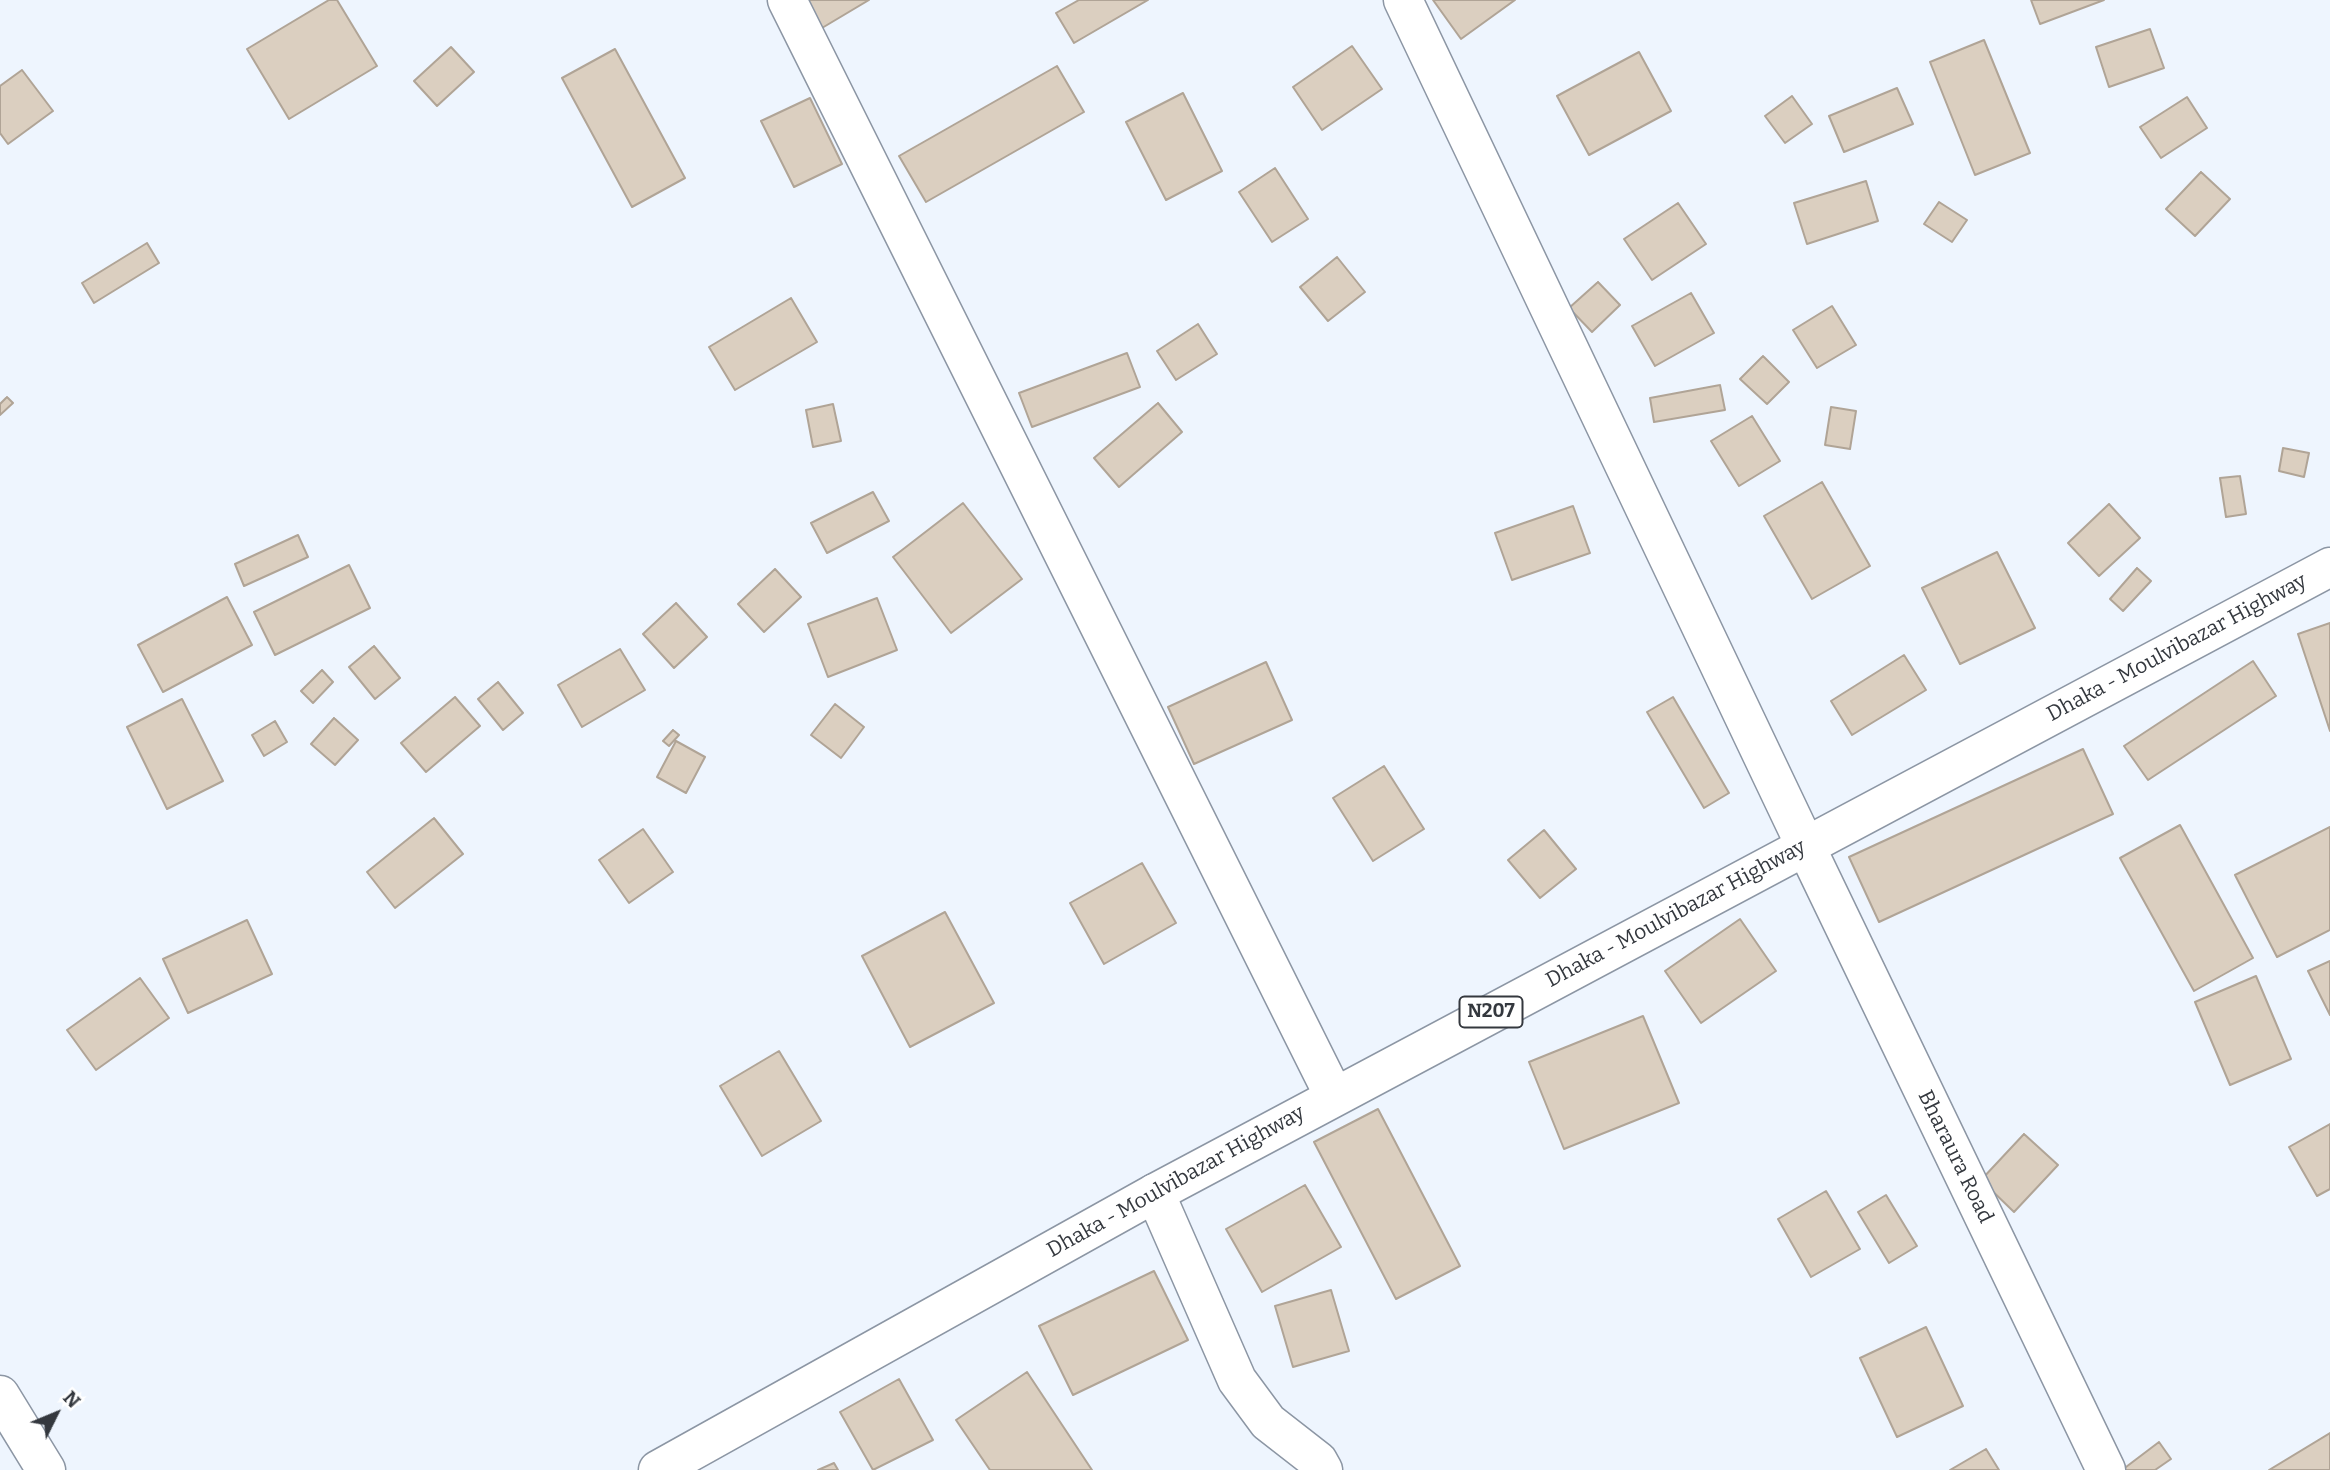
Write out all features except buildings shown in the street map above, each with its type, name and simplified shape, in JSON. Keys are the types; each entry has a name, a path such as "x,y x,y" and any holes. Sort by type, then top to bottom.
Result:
{"main road":[{"path":"787,0 1334,1096"},
{"name":"Bharaura Road","path":"1403,0 2106,1470"},
{"name":"Dhaka - Moulvibazar Highway","path":"658,1470 1334,1096 2330,567"},
{"path":"1155,1193 1237,1380 1268,1422 1318,1461 1323,1470"},
{"path":"0,1395 46,1470"}]}
